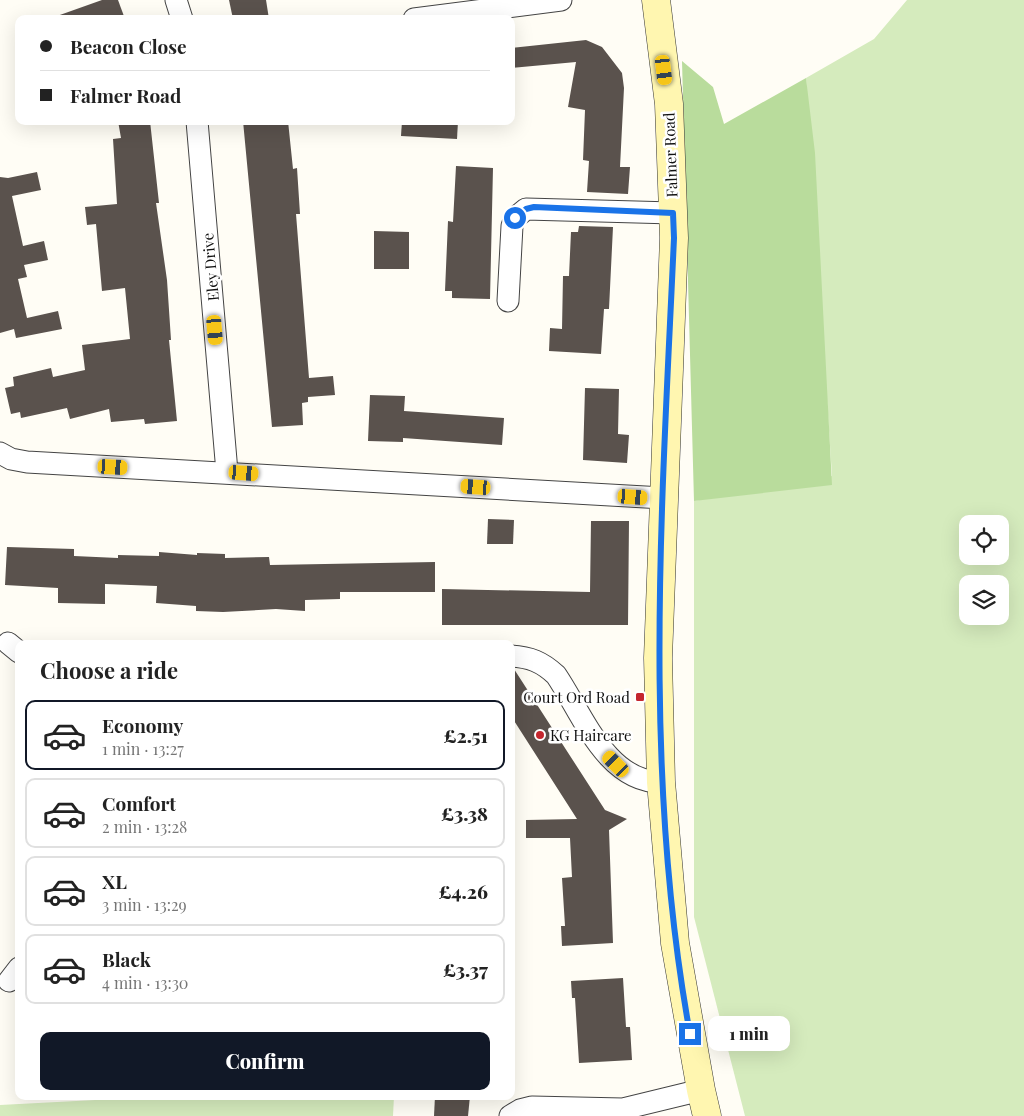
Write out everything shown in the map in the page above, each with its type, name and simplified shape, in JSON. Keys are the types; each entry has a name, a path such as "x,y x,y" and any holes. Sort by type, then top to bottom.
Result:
{"main road":[{"name":"Falmer Road","path":"656,0 669,104 674,238 658,658 661,782 675,943 700,1090 707,1116"}],"street":[{"path":"176,0 181,15"},
{"path":"445,15 561,0"},
{"name":"Eley Drive","path":"197,125 226,472"},
{"path":"508,301 512,226 515,218 526,209 534,207 673,213"},
{"path":"0,453 11,459 27,462 663,498"},
{"path":"515,656 525,657 546,666 559,680 607,755 632,775 650,782 661,782"},
{"path":"510,1116 520,1110 532,1107 623,1109 700,1090"}],"green space":[{"path":"907,0 1024,0 1024,1116 745,1116 694,917 694,501 832,476 806,78 874,39"},
{"path":"682,61 713,87 724,124 806,78 815,153 832,485 694,501"},
{"path":"95,1100 394,1100 393,1116 0,1116 0,1105"}],"building":[{"path":"102,0 118,0 124,15 60,15"},
{"path":"229,0 266,0 268,15 232,15"},
{"path":"586,40 602,47 622,73 624,88 620,167 630,167 628,194 587,192 589,161 583,160 585,110 568,107 576,62 515,68 515,48"},
{"path":"119,125 150,125 159,203 156,203 167,280 171,340 169,340 177,421 145,424 144,419 111,422 109,409 70,419 67,408 21,418 20,412 11,414 5,388 14,386 13,377 51,368 53,377 85,370 82,345 130,339 125,288 102,291 96,224 87,225 85,207 117,204 113,139 121,138"},
{"path":"243,125 288,125 293,169 297,168 300,214 296,214 309,378 333,376 335,395 308,397 308,402 302,403 303,425 272,427"},
{"path":"402,125 458,125 457,139 401,136"},
{"path":"456,166 493,168 490,299 452,298 452,291 445,291 448,221 453,222"},
{"path":"37,172 41,190 12,196 23,246 44,241 48,260 24,265 27,277 18,279 27,318 58,311 62,329 16,338 14,329 0,333 0,177 8,178"},
{"path":"579,226 613,227 609,309 604,309 601,354 549,351 550,328 562,329 563,276 569,276 571,232 578,232"},
{"path":"374,231 409,232 409,269 374,269"},
{"path":"585,388 619,389 618,434 629,435 627,463 583,460"},
{"path":"370,395 405,396 404,411 504,418 502,445 403,438 403,442 368,441"},
{"path":"488,519 514,520 513,544 487,544"},
{"path":"591,521 629,521 628,625 442,625 442,589 590,592"},
{"path":"7,547 74,549 74,556 118,558 118,555 159,556 159,552 197,555 197,553 225,554 225,558 269,557 270,565 435,562 435,592 340,592 340,599 305,600 305,611 276,609 223,612 196,611 196,606 156,603 157,586 105,584 105,604 58,603 58,588 5,585"},
{"path":"515,671 605,810 627,819 609,830 613,943 562,946 561,926 565,926 562,878 572,877 570,838 526,838 526,820 577,819 515,722"},
{"path":"623,978 626,1027 630,1027 632,1060 579,1063 575,998 572,998 571,981"},
{"path":"435,1100 470,1100 468,1116 434,1116"}],"place":[{"name":"Court Ord Road","path":"640,697"},
{"name":"KG Haircare","path":"540,735"}],"route":[{"path":"515,218 519,213 534,207 673,213 674,238 658,658 661,782 664,818 675,943 690,1034"}]}
